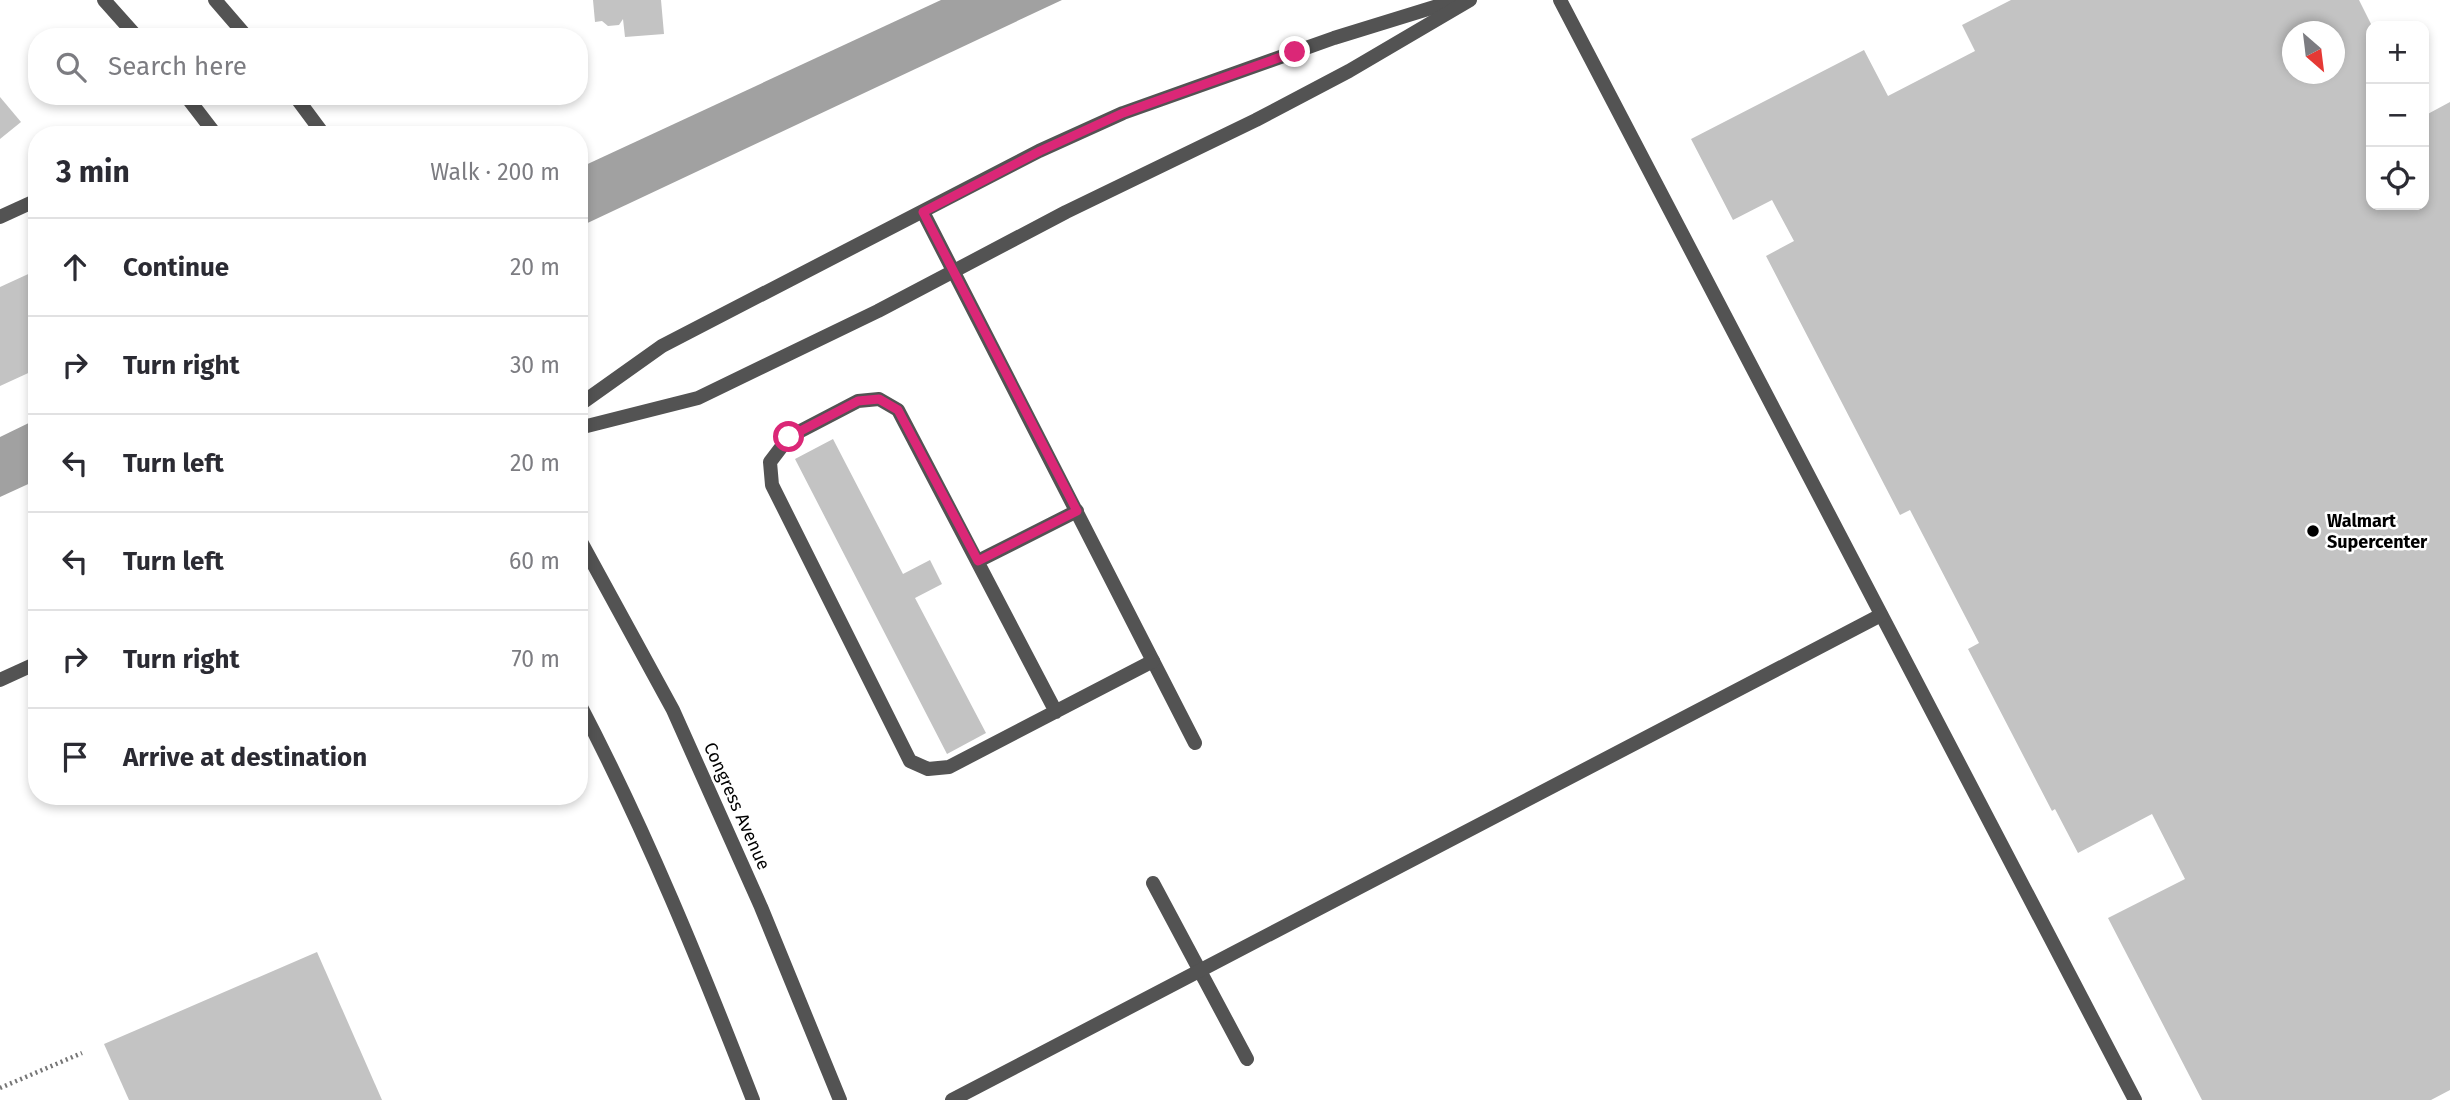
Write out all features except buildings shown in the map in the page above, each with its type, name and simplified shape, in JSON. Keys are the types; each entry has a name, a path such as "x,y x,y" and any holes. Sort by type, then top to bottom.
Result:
{"street":[{"path":"104,0 128,28"},
{"path":"215,0 239,28"},
{"path":"588,399 662,346 1040,151 1123,113 1334,38 1457,0"},
{"path":"588,426 698,398 954,271 1066,212 1256,120 1349,71 1470,0"},
{"path":"1560,0 2135,1100"},
{"path":"193,105 209,126"},
{"path":"302,105 317,126"},
{"path":"0,217 28,204"},
{"path":"923,212 1195,743"},
{"path":"1056,712 898,410 879,399 858,401 789,437 770,462 772,485 909,761 928,769 949,767 1056,712 1153,661"},
{"path":"978,561 1077,511"},
{"name":"Congress Avenue","path":"588,554 673,710 761,907 840,1100"},
{"path":"952,1100 1881,615"},
{"path":"0,680 28,667"},
{"path":"588,720 606,753 701,965 753,1100"},
{"path":"1153,883 1247,1059"}],"path":[{"path":"0,1088 82,1053"}],"shaded area":[{"path":"941,0 1062,0 588,223 588,164"},
{"path":"28,423 28,484 0,497 0,437"}],"place":[{"name":"Walmart Supercenter","path":"2313,531"}],"route":[{"path":"789,437 858,401 879,399 898,410 978,561 1077,511 923,212 1040,151 1123,113 1295,52"}]}
